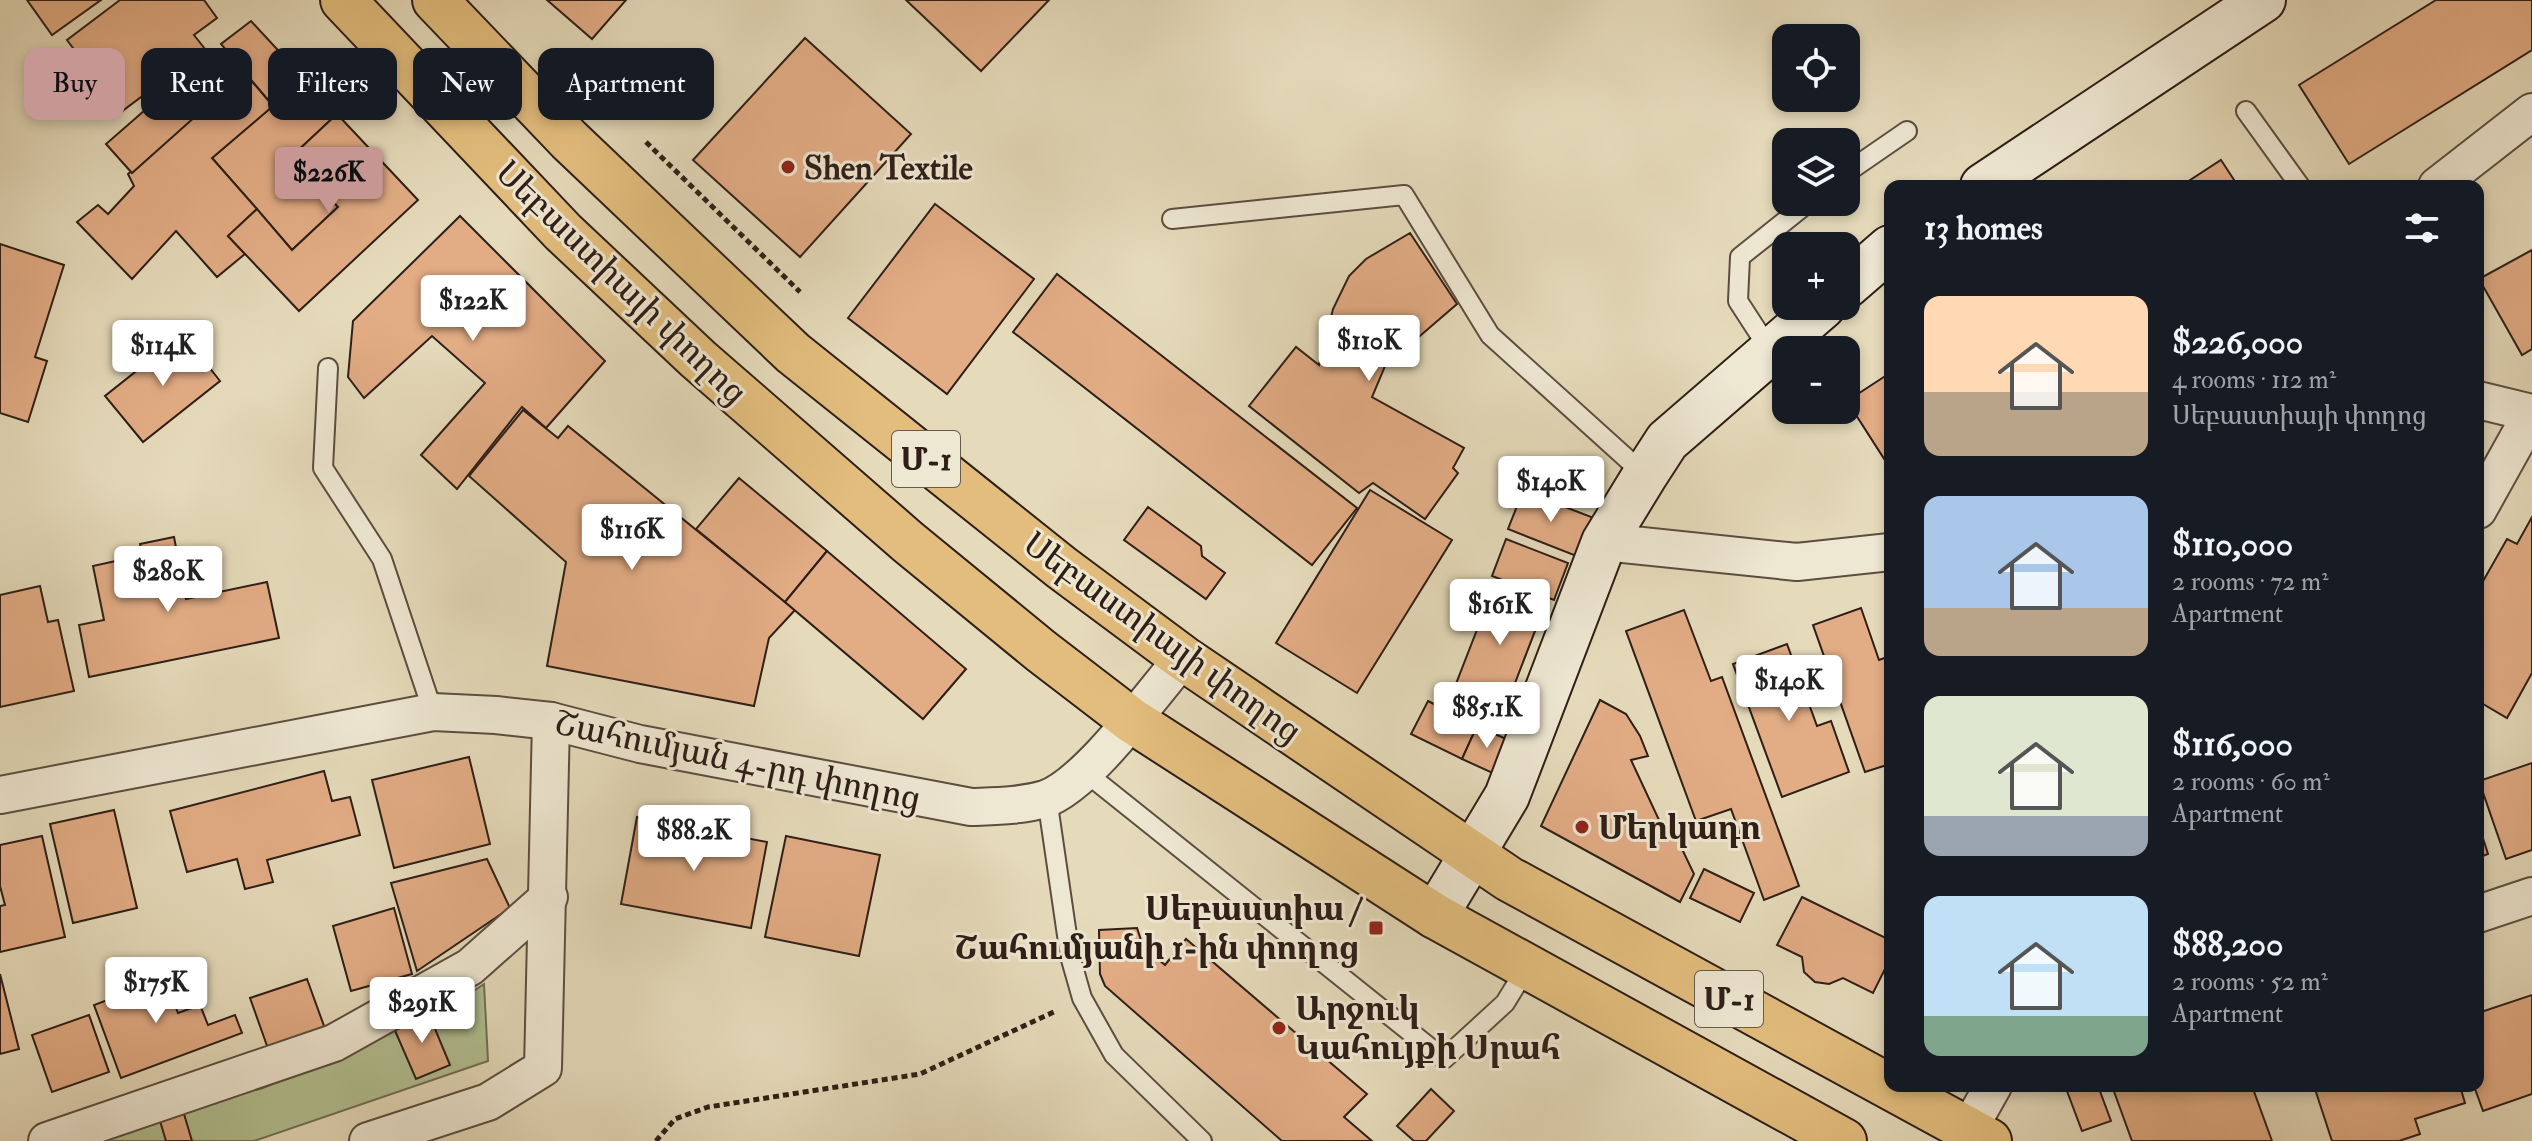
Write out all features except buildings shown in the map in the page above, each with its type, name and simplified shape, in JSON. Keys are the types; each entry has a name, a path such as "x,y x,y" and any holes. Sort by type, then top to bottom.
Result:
{"main road":[{"name":"Սեբաստիայի փողոց","path":"343,0 563,232 698,359 908,542 1131,720 1435,916 1844,1141"},
{"name":"Սեբաստիայի փողոց","path":"435,0 569,140 793,353 1050,558 1183,658 1509,879 1884,1088"},
{"name":"Սեբաստիայի փողոց","path":"1892,1092 1973,1137"}],"street":[{"path":"1992,180 2263,0"},
{"path":"2445,180 2532,112"},
{"path":"1860,274 1884,253"},
{"path":"1435,916 1507,796 1604,542 1645,475 1667,441 1807,320"},
{"path":"2484,401 2532,413 2484,499"},
{"path":"1604,542 1797,562 1884,553"},
{"name":"Շահումյան 4-րդ փողոց","path":"0,795 433,712 551,721 640,744 971,807 1021,804 1047,798 1085,772 1183,658"},
{"path":"368,1141 488,1102 543,1068 551,721"},
{"path":"2484,912 2532,896"},
{"path":"47,1141 334,1043 470,967 549,897"},
{"path":"1973,1137 1991,1092"}],"lane":[{"path":"2246,111 2296,180"},
{"path":"1860,163 1907,131"},
{"path":"1172,219 1404,195 1490,335 1645,475"},
{"path":"1771,352 1738,301 1740,257 1791,216"},
{"path":"328,368 323,468 382,559 433,712"},
{"path":"1085,772 1444,1059 1505,1003 1527,967"},
{"path":"1047,798 1070,956 1082,998 1114,1055 1202,1141"}],"path":[{"path":"646,142 800,292"},
{"path":"656,1141 675,1119 708,1107 920,1074 1082,998"}],"green space":[{"path":"484,984 488,1061 254,1141 76,1141 222,1097 260,1089 457,1002"}],"place":[{"name":"Shen Textile","path":"788,167"},
{"name":"Մերկադո","path":"1582,827"},
{"name":"Սեբաստիա / Շահումյանի 1-ին փողոց","path":"1376,928"},
{"name":"Արջուկ Կահույքի Սրահ","path":"1279,1028"}]}
